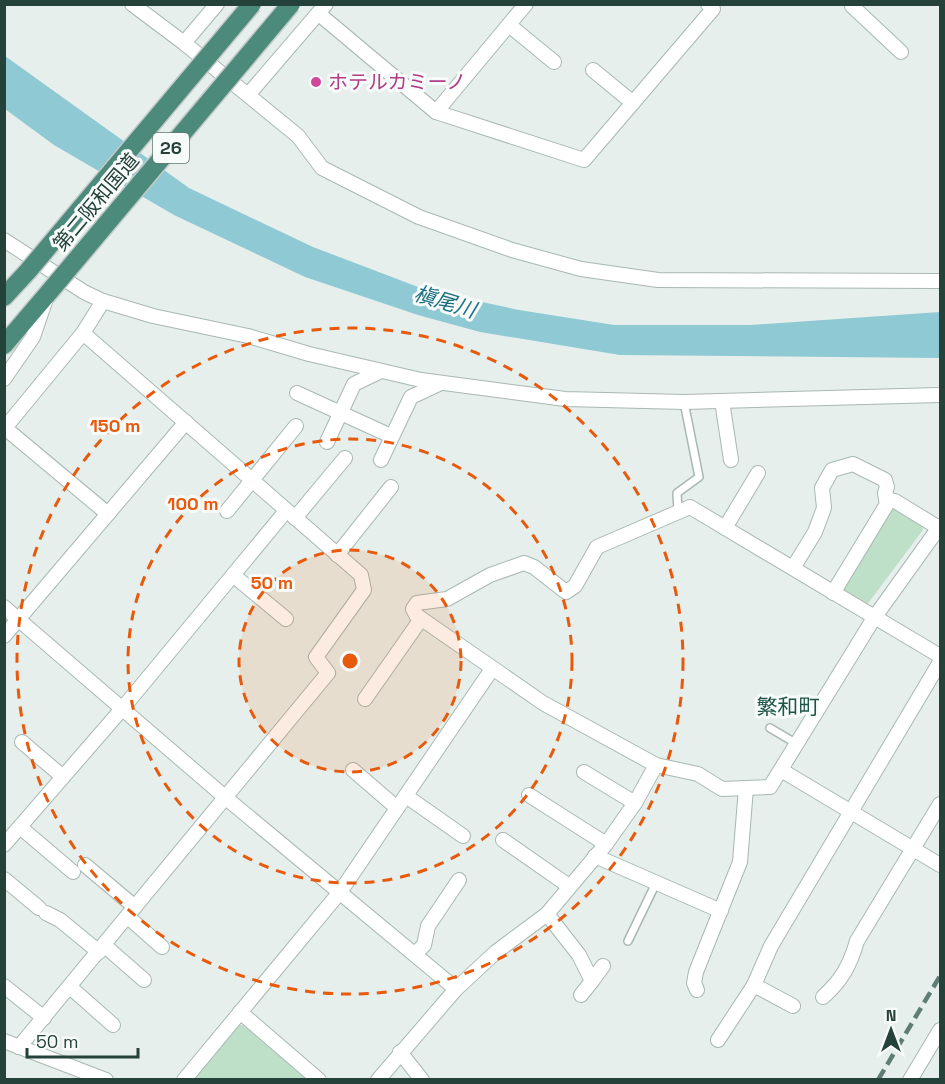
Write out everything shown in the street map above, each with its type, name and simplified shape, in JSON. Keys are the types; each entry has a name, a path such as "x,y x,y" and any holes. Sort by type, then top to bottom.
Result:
{"highway":[{"name":"第二阪和国道","path":"4,297 252,4"},
{"name":"第二阪和国道","path":"4,345 291,4"}],"street":[{"path":"132,4 184,43 298,136 322,168 419,217 512,250 581,269 622,277 713,282 940,281"},
{"path":"184,43 217,4"},
{"path":"436,112 526,4"},
{"path":"248,95 322,9 436,112 584,160 713,9 708,4"},
{"path":"854,4 852,6 901,52"},
{"path":"509,25 555,62"},
{"path":"874,47 885,37"},
{"path":"593,70 633,103"},
{"path":"4,240 84,292 104,301 153,316 249,336 381,371 441,384 565,399 684,402 940,395"},
{"path":"4,378 33,337 49,293"},
{"path":"104,301 83,333 5,428 108,514"},
{"path":"19,1047 328,674 316,657 364,590 361,575 83,333"},
{"path":"327,442 354,384 381,371"},
{"path":"381,460 411,397 441,384"},
{"path":"297,393 392,436"},
{"path":"722,401 731,460"},
{"path":"4,636 186,422"},
{"path":"227,511 296,426"},
{"path":"4,845 122,709 233,575 345,458"},
{"path":"793,568 815,532 824,508 822,488 832,470 853,464 885,480 887,504 832,593"},
{"path":"725,528 758,473"},
{"path":"751,486 764,493"},
{"path":"337,555 391,487"},
{"path":"886,499 895,501 940,527 935,545 874,618 770,787 722,789 698,774 657,765 571,719 492,669 421,618 413,609 417,603 447,599 490,575 524,563 534,567 566,592 575,586 597,547 690,507 793,568 832,593 874,618 940,657"},
{"path":"233,575 286,619"},
{"path":"4,607 226,798 456,989"},
{"path":"365,699 421,618"},
{"path":"718,1040 754,985 771,946 940,662"},
{"path":"184,1080 340,892 492,669"},
{"path":"22,742 63,777"},
{"path":"378,1080 456,989 496,952 547,914 606,844 636,803 657,765"},
{"path":"353,770 397,808"},
{"path":"781,770 940,865"},
{"path":"584,772 636,803"},
{"path":"698,990 694,983 696,972 740,862 746,788"},
{"path":"529,795 606,844"},
{"path":"406,796 463,836"},
{"path":"823,997 840,982 849,966 857,941 940,804"},
{"path":"20,827 79,868 131,912 162,947"},
{"path":"504,840 569,886"},
{"path":"596,856 721,911"},
{"path":"4,879 43,911 60,920 144,980"},
{"path":"415,954 424,945 428,926 459,880"},
{"path":"547,914 579,955 592,981"},
{"path":"581,995 603,966"},
{"path":"754,985 793,1006"},
{"path":"4,986 44,1018"},
{"path":"70,987 113,1025"},
{"path":"240,1012 319,1080"},
{"path":"910,1080 939,1034"},
{"path":"4,1041 106,1080"},
{"path":"400,1052 422,1080"}],"lane":[{"path":"678,512 677,493 699,477 684,402"},
{"path":"770,728 797,744"},
{"path":"628,941 656,883"}],"green space":[{"path":"896,507 922,524 923,530 866,606 844,593 843,587 889,509"},
{"path":"237,1025 243,1025 309,1079 191,1080"}],"water":[{"name":"槇尾川","path":"5,56 189,188 313,247 426,290 519,310 614,325 750,325 940,312 940,358 620,355 480,332 418,315 305,277 174,215 54,145 5,109"}],"railway":[{"path":"878,1080 940,976"}],"place":[{"name":"ホテルカミーノ","path":"316,82"}],"district":[{"name":"繁和町","path":"788,707"}]}
